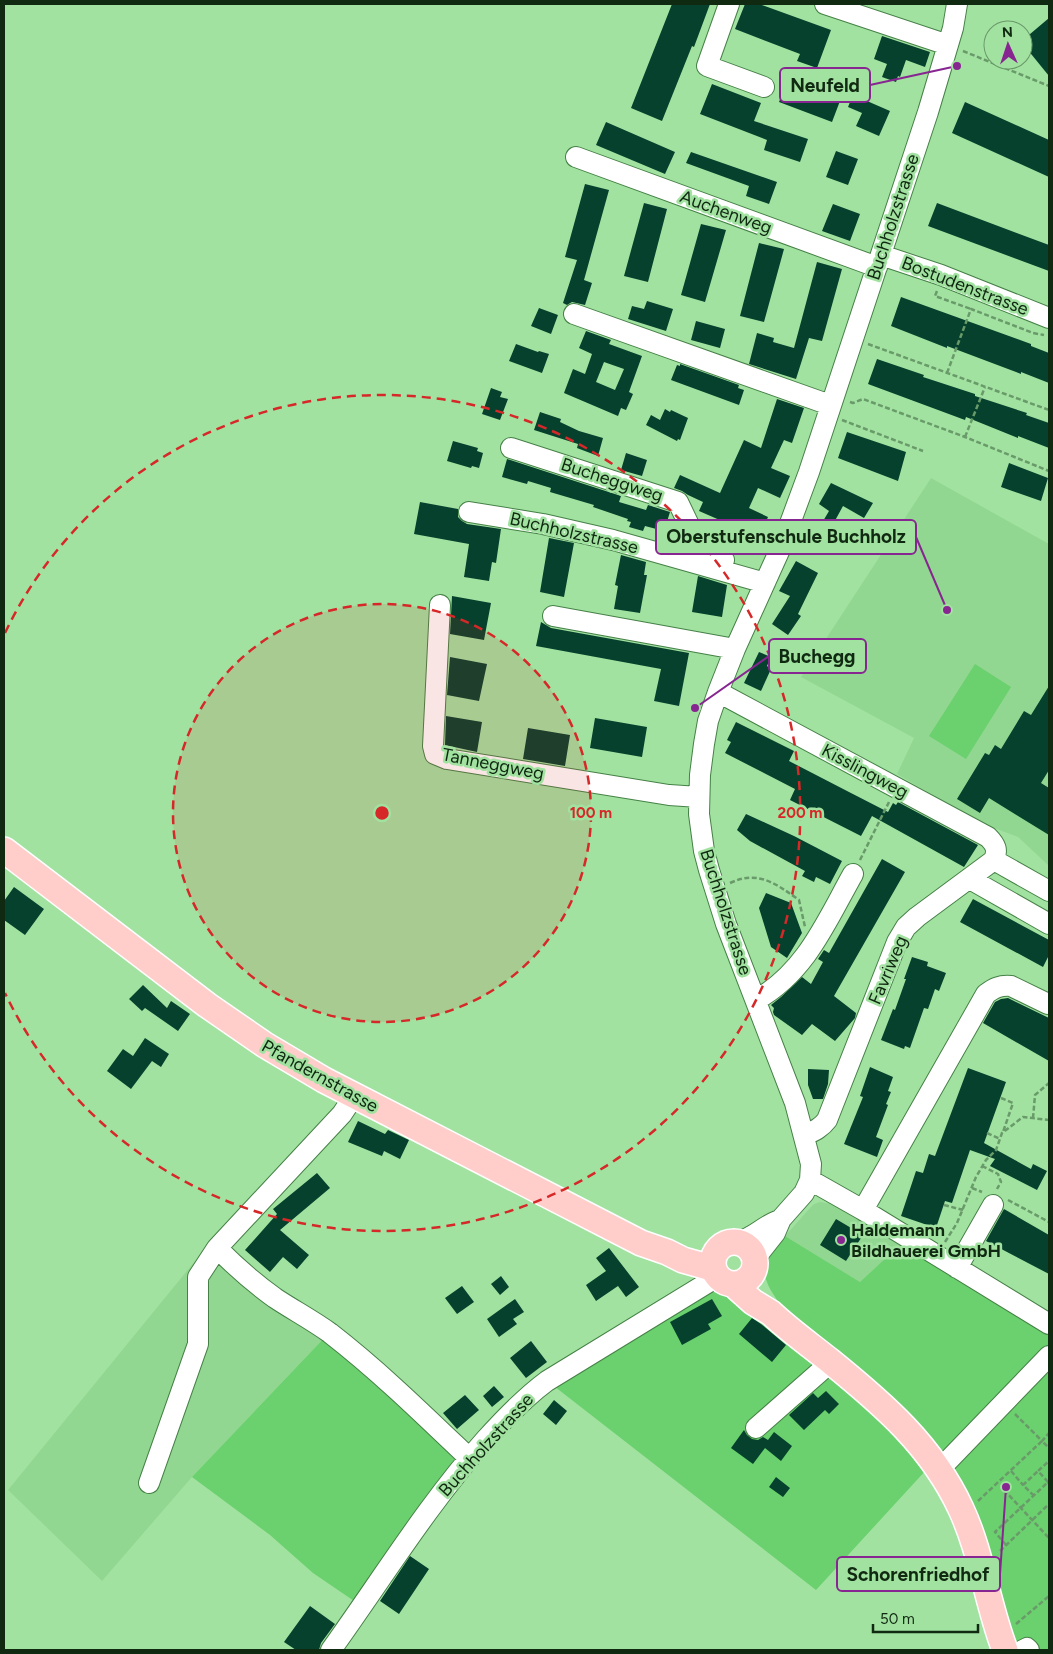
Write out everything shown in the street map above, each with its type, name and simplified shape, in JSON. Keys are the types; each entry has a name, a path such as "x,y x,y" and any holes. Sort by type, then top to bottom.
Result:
{"main road":[{"name":"Pfandernstrasse","path":"4,850 235,1026 295,1065 641,1243 667,1252 724,1264"},
{"path":"771,1313 758,1283 750,1249 724,1264 752,1302 771,1313 874,1398 900,1422 928,1453 962,1511 974,1542 989,1603 1002,1644"}],"street":[{"path":"729,4 707,66 764,87"},
{"path":"825,4 951,36"},
{"name":"Buchholzstrasse","path":"755,1266 760,1252 775,1232 781,1219 804,1193 810,1180 811,1164 786,1078 726,924 714,890 704,851 699,814 699,797 706,733 718,692 735,649 793,517 879,261 951,36 957,4"},
{"name":"Buchholzstrasse","path":"951,36 969,4"},
{"name":"Auchenweg","path":"576,156 879,261"},
{"name":"Bostudenstrasse","path":"879,261 942,275 1047,328"},
{"path":"574,314 830,406"},
{"name":"Bucheggweg","path":"511,448 678,502 701,550 711,556 767,578"},
{"name":"Buchholzstrasse","path":"469,512 543,524 767,578"},
{"name":"Tanneggweg","path":"440,605 433,746 435,754 447,759 669,795 699,797"},
{"path":"554,616 735,649"},
{"name":"Kisslingweg","path":"718,692 988,837 995,843 997,852 994,860"},
{"path":"994,860 1049,891"},
{"name":"Favriweg","path":"804,1136 817,1130 827,1120 897,942 906,927 994,860"},
{"name":"Buchholzstrasse","path":"756,1000 791,973 808,954 853,874"},
{"path":"970,879 1049,924"},
{"path":"863,1210 986,994 996,987 1011,986 1048,1004"},
{"path":"149,1483 198,1344 198,1277 217,1248 342,1114 354,1096"},
{"path":"810,1180 863,1210 1049,1324"},
{"path":"957,1268 996,1198"},
{"name":"Buchholzstrasse","path":"331,1650 416,1528 469,1458 528,1395 724,1264 768,1224 781,1219"},
{"path":"217,1248 251,1280 277,1299 315,1322 350,1350 402,1395 469,1458"},
{"path":"939,1470 1049,1356"},
{"path":"756,1428 831,1362"},
{"path":"1023,1650 1028,1648 1029,1650"}],"path":[{"path":"951,36 1049,86"},
{"path":"946,372 971,309 1033,334 1047,328 1049,337"},
{"path":"853,338 1049,410"},
{"path":"966,437 986,387"},
{"path":"830,406 863,400 966,437 1049,471"},
{"path":"830,406 923,451"},
{"path":"853,874 897,788"},
{"path":"714,890 740,878 757,877 780,887 799,900 808,954"},
{"path":"1034,1118 1035,1094 1049,1083"},
{"path":"936,1256 963,1210 982,1166 996,1150 1013,1103 1001,1098"},
{"path":"1002,1133 1022,1117 1049,1120"},
{"path":"987,1133 1000,1139"},
{"path":"982,1166 998,1174 1001,1182 996,1198"},
{"path":"972,1188 1049,1222"},
{"path":"944,1205 963,1210"},
{"path":"1004,1402 1049,1448"},
{"path":"962,1511 982,1499 1049,1434"},
{"path":"1023,1485 1049,1461"},
{"path":"1011,1471 1034,1496"},
{"path":"1006,1545 995,1532 1049,1483 1038,1471"},
{"path":"1004,1490 1049,1538"},
{"path":"1000,1551 1049,1504"},
{"path":"1002,1644 1049,1596"}],"shaded area":[{"path":"931,478 1049,544 1049,866 1018,837 978,822 897,774 914,738 801,677"},
{"path":"975,664 1011,687 966,759 929,736"},
{"path":"820,1202 832,1204 903,1242 860,1282 785,1236 814,1204"},
{"path":"785,1236 860,1282 903,1242 1049,1331 1049,1350 943,1456 783,1308 768,1284 765,1264 773,1248"},
{"path":"208,1245 328,1334 192,1477 102,1581 8,1490"},
{"path":"719,1289 735,1294 881,1413 927,1469 816,1590 550,1383 710,1291"},
{"path":"328,1334 456,1456 455,1465 357,1603 313,1573 270,1535 192,1477"},
{"path":"1049,1362 1049,1650 1018,1650 994,1578 976,1510 950,1463"}],"building":[{"path":"672,4 710,4 694,47 692,46 662,121 631,108"},
{"path":"745,4 759,4 831,30 817,68 797,61 800,54 735,29"},
{"path":"1049,18 1049,76 1033,56 1033,32"},
{"path":"882,36 930,52 925,67 906,60 900,77 898,76 896,82 882,77 887,64 874,59"},
{"path":"787,82 840,101 832,122 779,102"},
{"path":"712,84 761,103 754,121 808,139 800,162 764,150 767,140 700,114"},
{"path":"855,90 869,96 867,101 890,111 879,136 856,126 862,113 848,107"},
{"path":"965,102 1049,140 1049,177 952,133"},
{"path":"606,122 675,152 665,174 596,145"},
{"path":"836,151 858,159 848,185 826,177"},
{"path":"691,152 777,182 769,204 746,196 749,186 686,163"},
{"path":"585,184 609,190 584,280 592,283 585,305 572,302 567,305 563,303 577,260 565,257"},
{"path":"644,203 667,209 648,282 624,276"},
{"path":"937,203 1049,245 1049,271 928,226"},
{"path":"833,204 860,214 850,241 822,231"},
{"path":"701,224 726,230 705,302 681,295"},
{"path":"759,243 784,249 764,322 740,316"},
{"path":"817,262 842,269 822,341 809,338 796,379 749,364 757,333 774,338 773,342 794,348"},
{"path":"901,297 1031,344 1031,346 1049,353 1049,383 947,346 947,348 891,326"},
{"path":"647,301 673,309 666,331 628,319 632,306 644,309"},
{"path":"539,308 558,315 551,334 531,326"},
{"path":"696,321 725,329 720,348 691,340"},
{"path":"586,331 611,340 609,344 642,356 629,392 633,394 626,410 621,408 618,416 564,393 573,369 585,374 592,354 579,348","holes":["604,362 624,369 615,390 596,382"]},
{"path":"516,344 549,354 542,373 509,361"},
{"path":"877,359 975,394 975,396 1027,413 1026,415 1049,423 1049,448 966,417 965,420 868,384"},
{"path":"680,364 739,385 738,388 744,390 739,405 671,380 677,365 680,366"},
{"path":"491,388 502,392 500,397 508,399 500,420 482,414"},
{"path":"777,399 804,408 792,443 784,440 771,468 790,476 780,498 758,488 749,508 768,517 754,549 733,539 738,528 699,511 703,502 674,488 680,475 720,493 744,440 761,448"},
{"path":"665,409 688,418 680,440 678,439 677,441 646,425 651,415 660,420"},
{"path":"540,412 561,419 560,422 579,431 603,438 598,456 577,448 578,444 534,430"},
{"path":"847,432 906,452 898,481 838,458"},
{"path":"453,441 478,448 477,451 483,453 479,468 472,466 471,468 447,461"},
{"path":"626,453 647,460 642,476 621,470"},
{"path":"507,459 621,496 619,502 646,510 648,505 670,512 664,531 645,526 643,531 629,527 631,522 627,521 628,519 593,507 594,505 550,492 551,488 528,481 527,484 502,477"},
{"path":"1009,463 1048,478 1041,501 1001,487"},
{"path":"831,483 873,503 864,518 843,506 831,528 841,533 828,554 803,541 809,529 816,533 829,511 819,504"},
{"path":"420,502 458,509 458,517 467,524 501,529 496,563 492,562 489,581 464,577 469,544 414,534"},
{"path":"549,538 574,543 564,597 540,592"},
{"path":"621,555 646,562 644,575 647,575 640,613 614,609 618,586 615,585"},
{"path":"796,561 818,573 798,614 801,616 788,635 772,624 790,596 779,591"},
{"path":"698,576 727,585 722,617 692,612"},
{"path":"452,596 491,603 484,640 450,634"},
{"path":"541,622 551,628 689,653 679,706 654,701 661,669 536,646"},
{"path":"759,652 771,657 767,666 771,669 761,691 744,683"},
{"path":"450,657 487,664 479,701 447,695"},
{"path":"1049,686 1049,770 1041,783 1049,788 1049,835 989,798 980,813 957,799 985,753 989,755 995,745 1001,749 1024,711 1031,715"},
{"path":"446,716 482,722 477,752 445,745"},
{"path":"595,718 647,727 642,757 590,748"},
{"path":"736,722 794,751 789,761 888,812 893,803 896,805 898,802 978,845 964,867 872,816 861,836 790,800 795,789 725,753 731,742 727,740"},
{"path":"528,728 570,735 565,766 523,759"},
{"path":"746,814 842,861 830,884 816,877 814,882 802,876 805,871 750,841 737,830"},
{"path":"882,859 905,872 834,996 856,1013 855,1018 835,1041 812,1024 802,1035 774,1015 774,1008 771,1005 802,977 811,984 823,962 818,959 824,950 829,953"},
{"path":"14,887 44,909 25,935 4,920 4,901"},
{"path":"766,893 791,903 802,933 787,958 771,947 759,908"},
{"path":"973,899 1049,940 1049,955 1043,967 960,922"},
{"path":"912,957 928,962 927,966 946,973 939,991 935,989 928,1009 924,1008 910,1048 905,1046 904,1049 881,1040 893,1009 895,1010"},
{"path":"143,985 167,1008 171,1001 190,1014 178,1031 145,1008 142,1011 129,999"},
{"path":"1008,998 1049,1018 1049,1061 983,1023 995,1002"},
{"path":"145,1038 169,1054 161,1067 152,1061 131,1089 107,1071 123,1049 133,1056"},
{"path":"870,1067 893,1077 888,1091 891,1092 886,1104 888,1105 876,1137 883,1140 877,1157 844,1144 863,1097 860,1096"},
{"path":"968,1068 1006,1082 984,1143 1031,1169 1033,1164 1047,1171 1037,1190 990,1166 995,1159 970,1150 952,1203 945,1201 936,1228 901,1216 916,1171 923,1173 929,1154 935,1156"},
{"path":"808,1069 829,1070 828,1084 823,1099 813,1099 808,1085"},
{"path":"358,1121 385,1134 388,1130 409,1140 400,1159 384,1151 382,1156 348,1142"},
{"path":"317,1173 330,1188 280,1230 309,1255 297,1269 283,1257 270,1272 245,1250 277,1214 273,1209"},
{"path":"1004,1209 1049,1235 1049,1274 986,1241"},
{"name":"Haldemann Bildhauerei GmbH","path":"836,1219 863,1235 846,1261 820,1245"},
{"path":"609,1248 639,1287 626,1297 618,1286 596,1301 586,1285 606,1271 596,1258"},
{"path":"501,1276 509,1287 500,1295 491,1284"},
{"path":"462,1286 474,1302 457,1314 445,1298"},
{"path":"515,1299 524,1312 513,1319 517,1324 499,1337 487,1319"},
{"path":"712,1299 722,1316 708,1324 711,1329 682,1345 670,1322"},
{"path":"752,1318 786,1345 772,1362 739,1334"},
{"path":"531,1341 547,1362 526,1378 510,1358"},
{"path":"494,1386 504,1397 492,1407 483,1396"},
{"path":"826,1391 839,1404 829,1414 825,1410 804,1430 789,1415 813,1393 818,1398"},
{"path":"465,1395 479,1410 457,1429 443,1413"},
{"path":"554,1400 567,1411 556,1425 543,1414"},
{"path":"744,1430 752,1439 758,1440 763,1437 768,1440 774,1432 792,1446 781,1461 765,1448 753,1464 731,1448"},
{"path":"776,1477 790,1488 783,1497 769,1487"},
{"path":"410,1556 429,1569 399,1614 380,1601"},
{"path":"310,1606 335,1624 321,1643 319,1650 296,1650 284,1642"}],"place":[{"name":"Neufeld","path":"957,66"},
{"name":"Oberstufenschule Buchholz","path":"947,610"},
{"name":"Buchegg","path":"695,708"},
{"name":"Haldemann Bildhauerei GmbH","path":"841,1240"},
{"name":"Schorenfriedhof","path":"1006,1487"}]}
